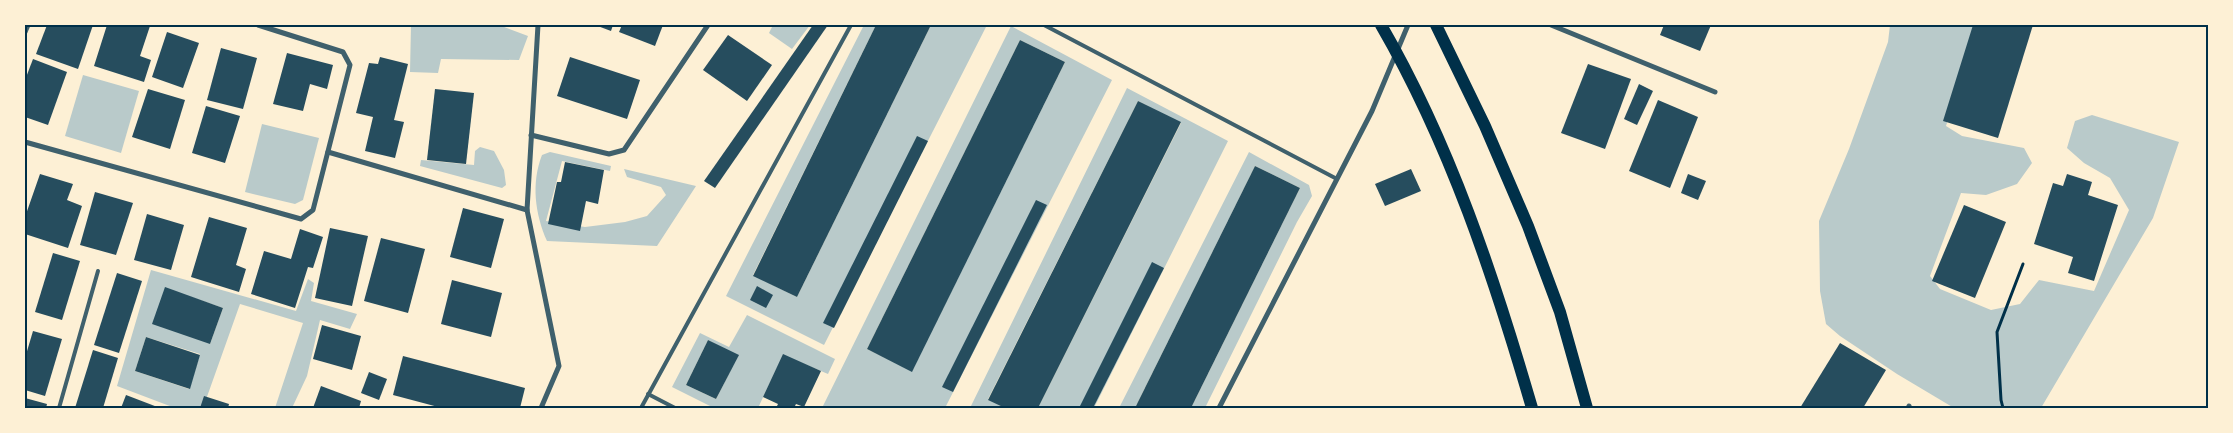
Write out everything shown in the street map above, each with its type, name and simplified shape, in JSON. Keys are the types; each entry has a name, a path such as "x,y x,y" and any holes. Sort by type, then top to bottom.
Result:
{"main road":[{"path":"1381,25 1435,133 1473,224 1503,310 1532,408"},
{"path":"1436,25 1485,126 1528,226 1560,312 1587,408"}],"street":[{"path":"25,32 28,25"},
{"path":"25,142 301,219 313,210 350,64 344,52 258,25"},
{"path":"538,25 527,210 559,366 541,408"},
{"path":"531,135 609,154 624,150 708,25"},
{"path":"1219,408 1372,111 1408,25"},
{"path":"1551,25 1715,92"},
{"path":"328,152 527,210"}],"lane":[{"path":"641,408 851,25"},
{"path":"1044,25 1337,179"},
{"path":"60,408 98,271"},
{"path":"648,394 675,408"}],"path":[{"path":"2003,408 2000,400 1998,332 2023,264"}],"shaded area":[{"path":"411,25 499,25 528,36 519,60 441,59 438,73 410,72"},
{"path":"773,25 810,25 792,49 769,33"},
{"path":"864,25 876,25 753,275 797,297 931,25 987,25 824,345 726,296"},
{"path":"1890,25 1978,25 1946,126 1962,136 2024,148 2032,163 2017,184 1986,195 1961,193 1930,276 1940,289 1991,310 2020,304 2039,280 2094,291 2129,210 2110,178 2084,163 2067,148 2075,121 2092,115 2179,142 2153,218 2041,408 1954,408 1897,374 1840,336 1826,324 1820,291 1819,221 1849,149 1888,42"},
{"path":"1011,26 1112,80 945,408 822,408","holes":["1020,40 1065,62 912,371 867,349"]},
{"path":"83,75 139,91 121,153 65,136"},
{"path":"1127,88 1228,141 1094,408 1038,408 1181,123 1138,101 988,399 1005,408 970,408"},
{"path":"262,124 319,138 303,200 295,204 245,192"},
{"path":"480,147 494,151 504,170 506,185 502,188 420,166 421,160 474,165 475,151"},
{"path":"550,152 611,166 610,171 562,161 546,221 585,227 625,222 647,216 666,195 661,187 627,177 624,169 696,186 657,246 547,241 537,209 536,176 542,155"},
{"path":"1249,152 1309,185 1312,196 1297,222 1205,408 1191,408 1300,188 1255,166 1135,408 1119,408"},
{"path":"151,270 296,311 308,279 314,283 311,301 357,314 350,329 320,320 307,376 292,408 275,408 303,323 240,304 203,408 175,408 117,386","holes":["165,288 223,308 210,344","146,337 200,354 189,389 135,371"]},
{"path":"747,315 835,359 828,374 783,355 758,408 714,408 672,387 700,333 729,347","holes":["708,340 738,356 716,399 686,385"]}],"building":[{"path":"47,25 93,25 78,69 36,54"},
{"path":"107,25 150,26 140,56 151,60 144,82 94,66"},
{"path":"595,25 613,25 611,31"},
{"path":"622,25 663,25 655,46 619,32"},
{"path":"813,25 828,25 715,188 704,181"},
{"path":"876,25 931,25 797,297 753,276"},
{"path":"1664,25 1711,25 1700,51 1660,35"},
{"path":"1973,25 2033,25 1998,138 1943,121"},
{"path":"167,32 199,43 183,88 152,77"},
{"path":"728,35 772,65 747,101 703,70"},
{"path":"1020,40 1065,62 912,372 867,349"},
{"path":"221,48 257,58 243,109 207,100"},
{"path":"287,53 333,65 327,89 310,84 303,111 273,104"},
{"path":"380,57 408,64 394,120 404,122 395,158 365,151 373,117 356,113 369,63 378,64"},
{"path":"570,57 640,80 627,119 557,96"},
{"path":"33,59 67,72 48,125 25,117 25,80"},
{"path":"1588,64 1631,79 1605,149 1561,133"},
{"path":"1639,84 1653,91 1637,125 1624,119"},
{"path":"148,89 185,100 170,149 132,137"},
{"path":"435,89 474,93 466,164 427,160"},
{"path":"1658,100 1698,117 1670,188 1629,171"},
{"path":"1138,101 1181,122 1038,408 1005,408 988,400"},
{"path":"206,106 240,116 225,163 192,153"},
{"path":"917,136 928,141 834,328 823,323"},
{"path":"565,162 604,170 598,204 586,201 580,231 548,224 557,182 561,182"},
{"path":"1255,166 1300,188 1191,408 1135,408"},
{"path":"1411,169 1421,191 1385,206 1375,184"},
{"path":"40,174 73,184 67,200 82,206 68,248 25,234 25,217"},
{"path":"1688,174 1706,181 1698,200 1681,193"},
{"path":"2067,174 2092,182 2088,195 2118,205 2094,281 2068,273 2073,257 2034,244 2053,183 2063,186"},
{"path":"95,192 133,203 116,255 80,245"},
{"path":"1036,200 1047,205 953,392 942,387"},
{"path":"1964,205 2006,222 1975,298 1932,281"},
{"path":"463,208 504,219 491,268 450,257"},
{"path":"147,214 184,225 171,270 134,260"},
{"path":"209,217 247,228 236,265 246,269 239,292 191,277"},
{"path":"330,228 368,236 352,306 315,298"},
{"path":"300,229 323,237 313,268 308,267 295,308 251,294 264,251 291,259"},
{"path":"381,238 425,249 408,313 364,301"},
{"path":"53,253 80,261 62,320 35,312"},
{"path":"1152,262 1164,268 1093,408 1079,408"},
{"path":"117,273 142,281 119,353 94,345"},
{"path":"452,280 502,293 491,337 441,324"},
{"path":"757,286 773,295 766,308 750,300"},
{"path":"165,287 223,308 210,344 152,324"},
{"path":"322,325 361,336 352,370 313,359"},
{"path":"33,331 62,339 45,396 25,390 25,358"},
{"path":"146,337 200,355 190,389 135,371"},
{"path":"708,340 739,355 716,399 686,385"},
{"path":"1840,343 1886,370 1863,408 1800,408"},
{"path":"93,350 118,358 103,408 75,408"},
{"path":"783,354 821,371 804,407 796,404 794,408 776,408 778,404 763,397"},
{"path":"403,356 525,388 520,408 442,408 393,395"},
{"path":"369,372 387,379 379,400 361,393"},
{"path":"321,386 361,401 359,408 313,408"},
{"path":"126,395 160,408 121,408"},
{"path":"204,396 229,404 228,408 200,408"},
{"path":"25,398 47,404 46,408 25,408"}]}
